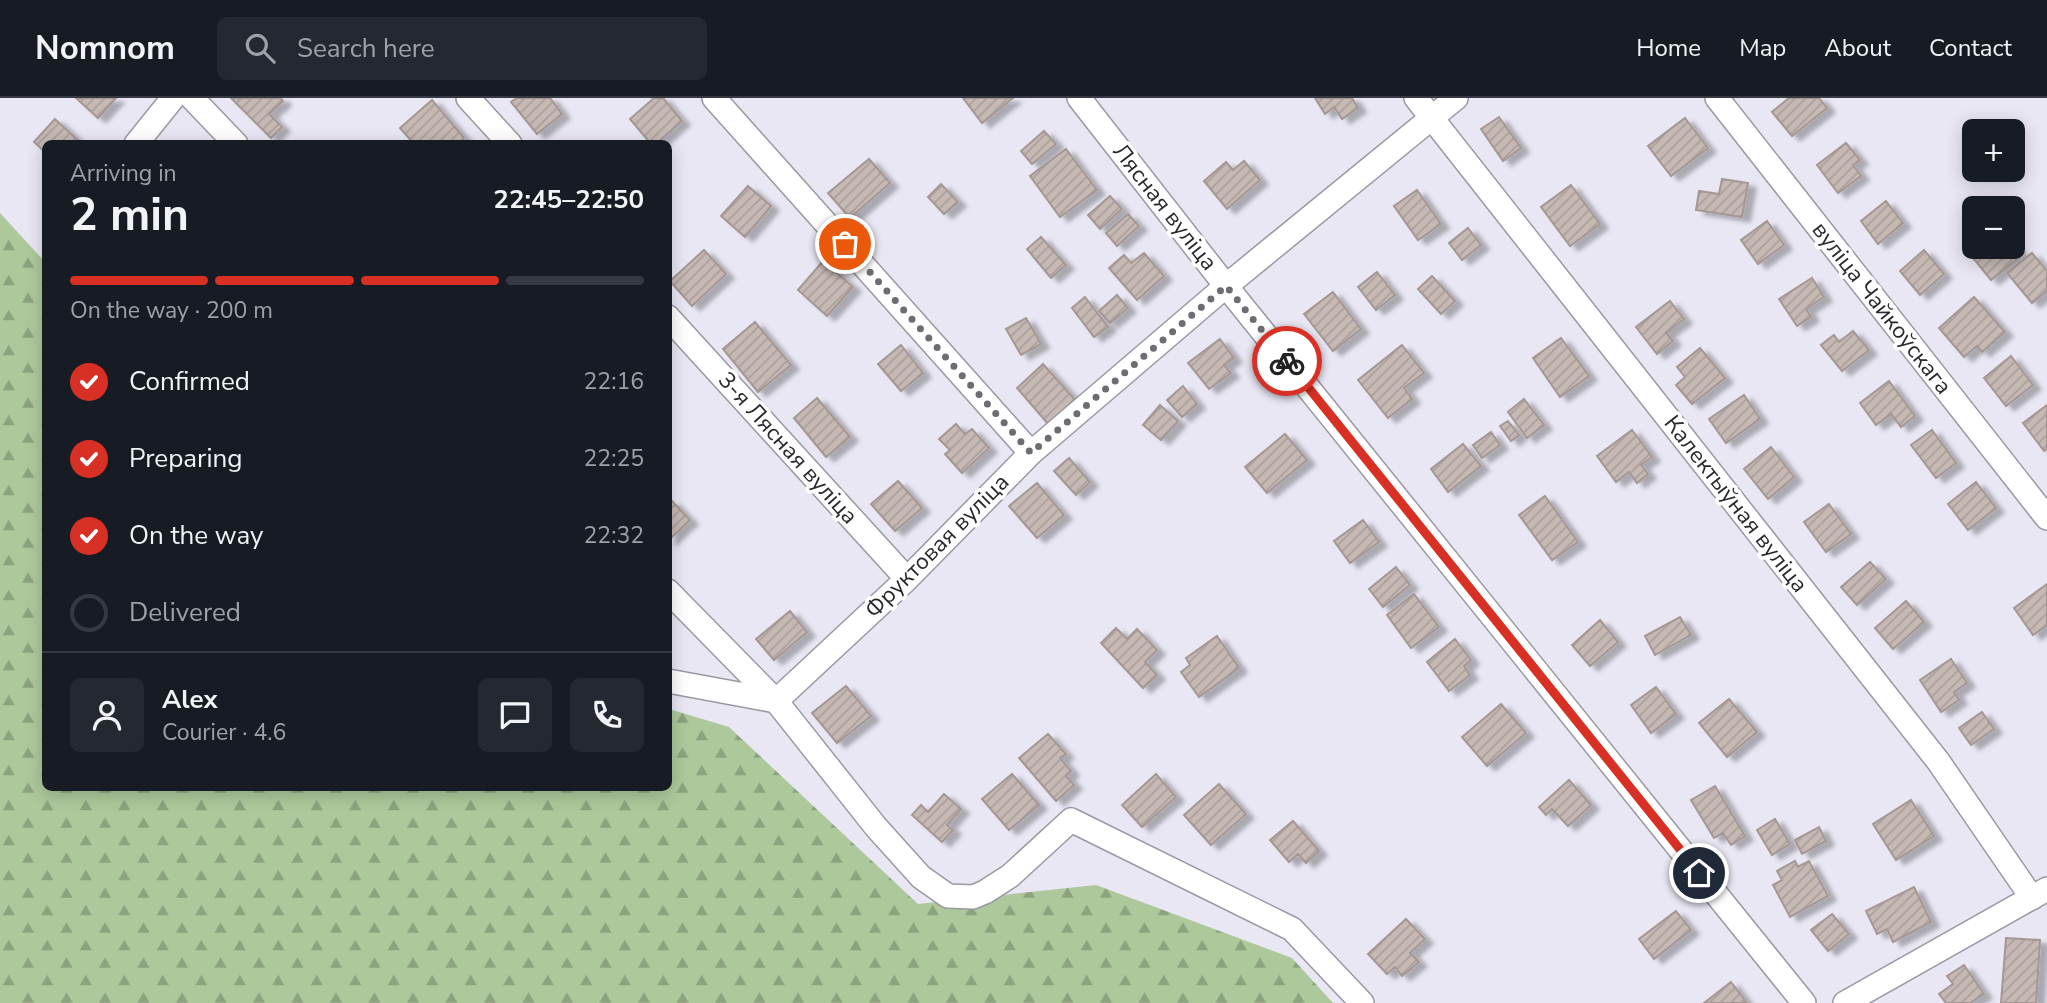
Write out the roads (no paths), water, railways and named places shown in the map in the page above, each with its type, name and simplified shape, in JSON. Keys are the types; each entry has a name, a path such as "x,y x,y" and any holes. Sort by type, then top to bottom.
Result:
{"street":[{"path":"139,140 173,98"},
{"path":"192,98 232,140"},
{"path":"468,98 506,140"},
{"path":"714,98 1031,453"},
{"name":"Лясная вуліца","path":"1079,98 1226,286 1804,1003"},
{"name":"Калектыўная вуліца","path":"1416,98 1938,761 2039,894"},
{"name":"Фруктовая вуліца","path":"776,701 907,579 1031,453 1226,286 1456,98"},
{"name":"вуліца Чайкоўскага","path":"1717,98 2047,518"},
{"name":"3-я Лясная вуліца","path":"672,321 907,579"},
{"path":"672,595 776,701 876,827 921,877 948,896 973,897 985,892 1010,876 1071,820 1292,929 1362,1003"},
{"path":"672,682 776,701"},
{"path":"1845,1003 2039,894"}]}
